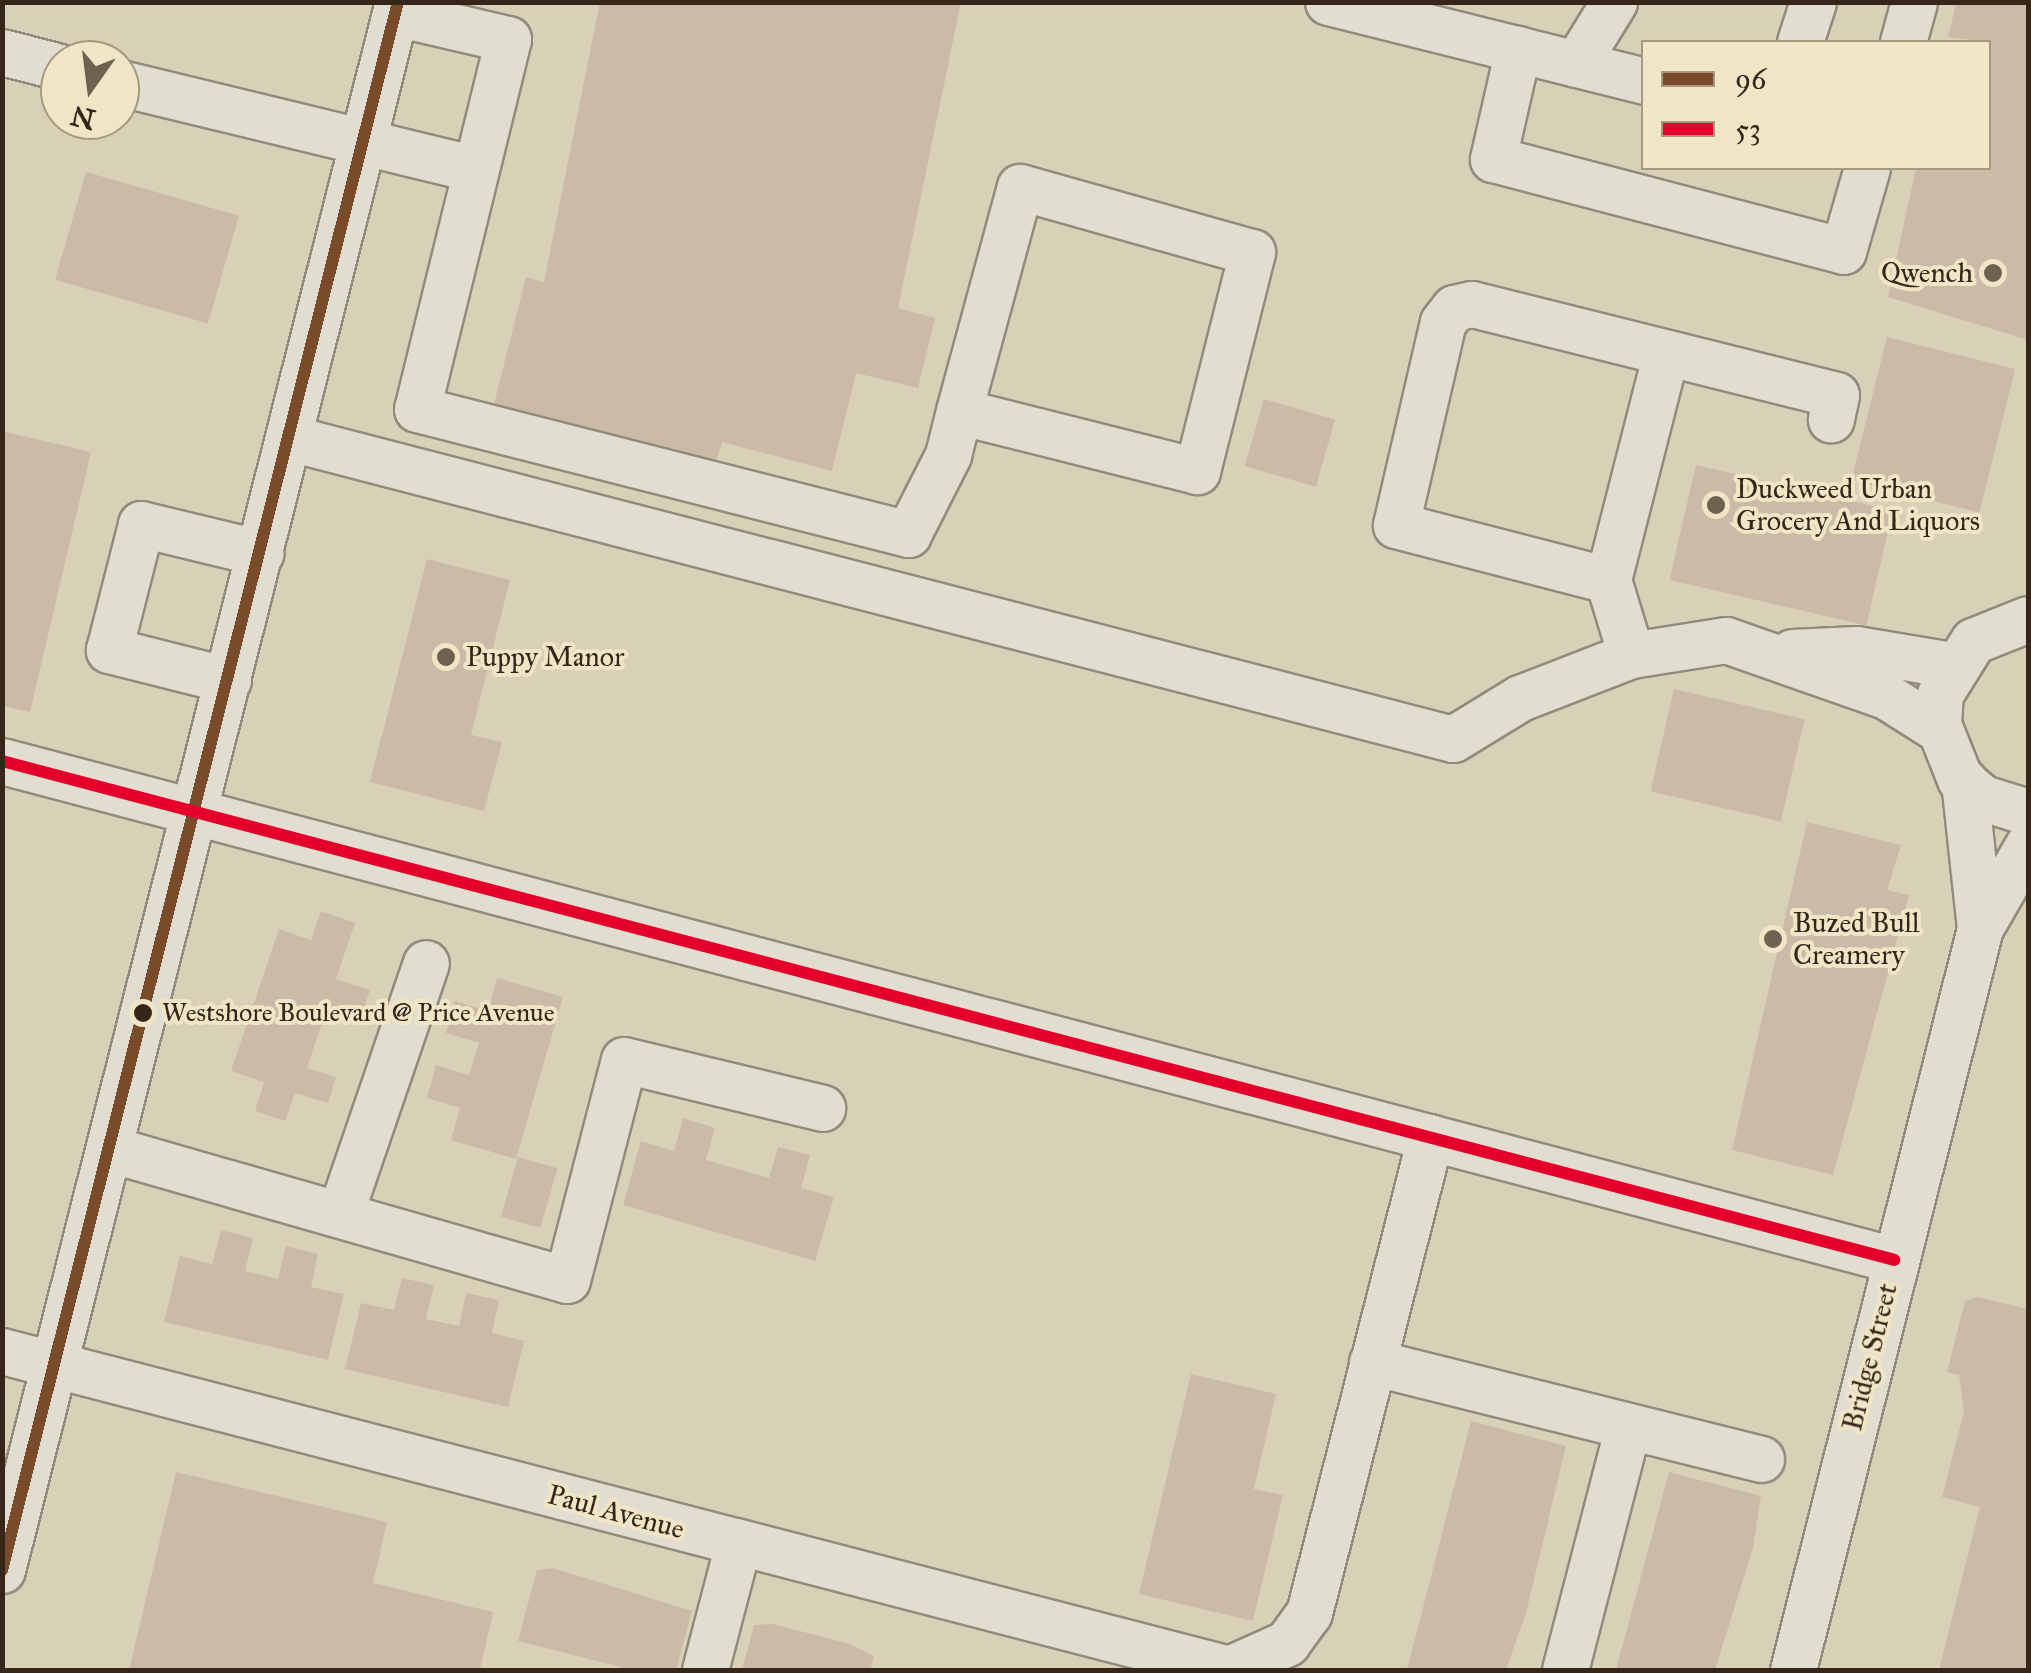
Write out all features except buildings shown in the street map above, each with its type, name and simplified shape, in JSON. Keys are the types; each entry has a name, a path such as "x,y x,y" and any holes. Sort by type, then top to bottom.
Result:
{"street":[{"path":"1328,2 1641,80"},
{"path":"1576,64 1614,2"},
{"path":"1801,40 1813,2"},
{"path":"1904,40 1914,2"},
{"path":"2,1570 397,8 508,39 417,408 908,534 959,411 1020,187 1252,252 1197,472 959,411"},
{"path":"1518,49 1493,159 1844,251 1866,170"},
{"path":"2,52 40,62"},
{"path":"140,87 362,145 476,169"},
{"path":"1608,580 1396,525 1392,514 1442,322 1454,308 1472,304 1836,395 1830,420"},
{"path":"1631,655 1608,580 1666,353"},
{"path":"290,438 1453,739 1520,698 1631,655 1726,640 1780,653 1886,696 1940,730 1952,665 1973,641 2023,614"},
{"path":"228,680 109,650 140,524 261,554"},
{"path":"1780,653 1856,649 1952,665"},
{"name":"Bridge Street","path":"1940,730 1964,781 1980,928"},
{"path":"2,761 1894,1260"},
{"path":"1964,781 2028,812"},
{"name":"Bridge Street","path":"1793,1670 1980,928 2028,845"},
{"path":"340,1214 426,963"},
{"path":"110,1148 567,1280 624,1060 822,1108"},
{"path":"1229,1669 1286,1642 1309,1613 1430,1137"},
{"name":"Paul Avenue","path":"2,1351 738,1544 1141,1660 1229,1669"},
{"path":"1372,1362 1761,1459"},
{"path":"1565,1670 1628,1427"},
{"path":"705,1670 738,1544"}],"transit line":[{"name":"96","path":"2,1570 398,2"},
{"name":"53","path":"2,761 1894,1260"}],"place":[{"name":"Qwench","path":"1993,273"},
{"name":"Duckweed Urban Grocery And Liquors","path":"1716,505"},
{"name":"Puppy Manor","path":"446,657"},
{"name":"Buzed Bull Creamery","path":"1773,939"},
{"name":"Westshore Boulevard @ Price Avenue","path":"143,1013"}]}
